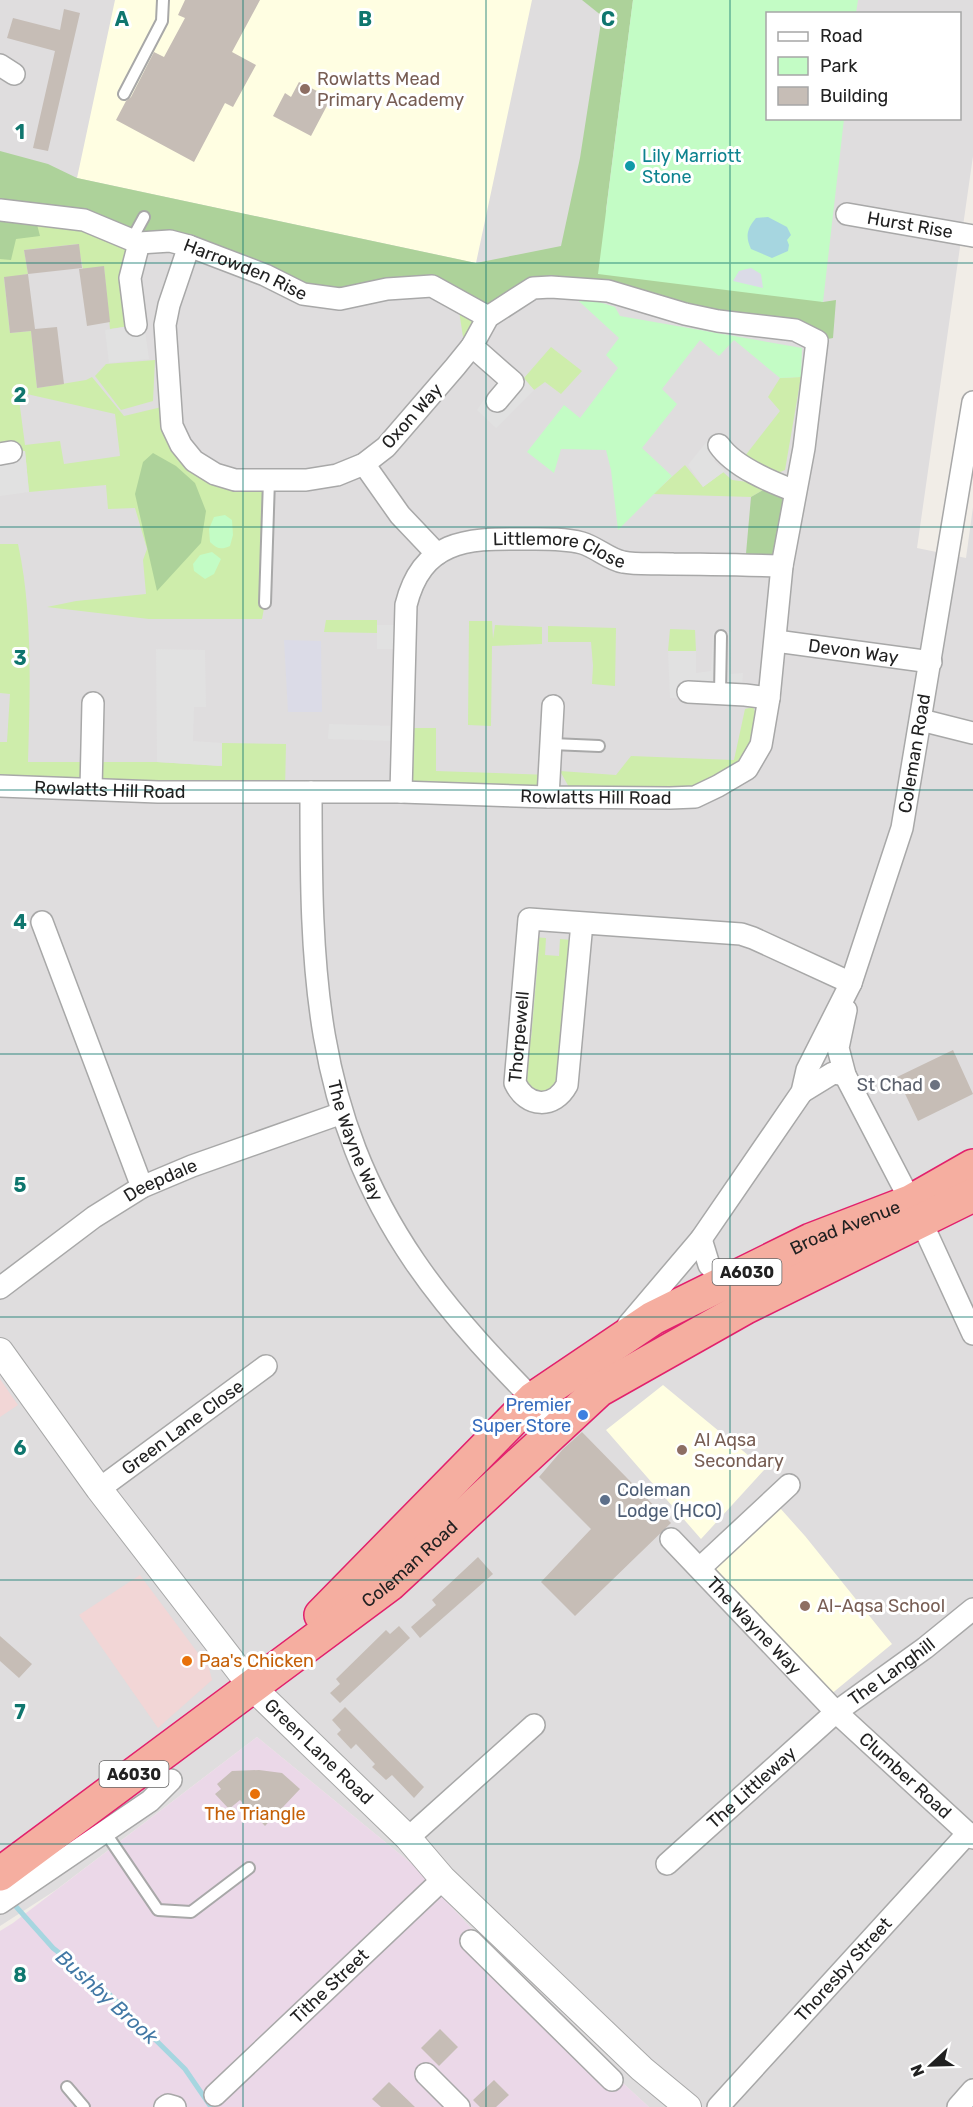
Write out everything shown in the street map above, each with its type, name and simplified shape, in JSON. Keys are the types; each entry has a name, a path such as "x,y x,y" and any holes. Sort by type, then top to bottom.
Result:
{"highway":[{"name":"Broad Avenue","path":"916,1212 973,1166"},
{"name":"Broad Avenue","path":"559,1426 599,1390 811,1240 973,1195"},
{"name":"Broad Avenue","path":"532,1399 653,1318 736,1294"},
{"name":"Coleman Road","path":"251,1686 532,1399"},
{"name":"Coleman Road","path":"15,1874 251,1686 390,1584 559,1426"}],"street":[{"name":"Harrowden Rise","path":"0,210 84,220 136,241 170,241 189,246 265,275 303,294 340,299 387,289 432,286 488,317"},
{"name":"Hurst Rise","path":"847,214 973,236"},
{"path":"136,241 130,278 136,325"},
{"name":"Oxon Way","path":"189,246 169,305 165,325 172,426 187,453 204,469 235,480 306,480 337,475 364,464 386,447 472,346 488,317 533,288 608,291 663,309 696,316 795,330 817,341"},
{"name":"Rowlatts Hill Road","path":"0,786 158,792 401,792 549,797 695,797 747,769 761,745 769,698 782,566 804,448 817,341"},
{"path":"472,346 513,382 497,401"},
{"name":"Coleman Road","path":"608,1348 700,1239 802,1092 807,1070 851,983 903,828 973,402"},
{"path":"719,446 726,456 770,481 795,491"},
{"path":"364,464 400,515 436,554"},
{"name":"Littlemore Close","path":"401,792 406,605 420,572 436,554 475,539 543,539 579,542 597,548 621,562 782,566"},
{"name":"Devon Way","path":"776,640 931,662"},
{"path":"688,692 769,698"},
{"path":"91,789 93,703"},
{"path":"549,797 553,706"},
{"path":"921,720 973,733"},
{"name":"The Wayne Way","path":"311,792 312,928 316,981 325,1048 342,1113 372,1188 416,1263 465,1327 559,1426"},
{"name":"Thorpewell","path":"582,922 567,1085 558,1098 536,1102 523,1095 515,1083 529,919 582,922 741,934 851,983"},
{"path":"42,922 142,1187"},
{"path":"851,983 838,1048 845,1075 916,1212 973,1334"},
{"name":"Coleman Road","path":"802,1092 833,1073 845,1075"},
{"name":"Deepdale","path":"0,1288 94,1217 142,1187 342,1113"},
{"path":"700,1239 709,1265 736,1294"},
{"name":"Green Lane Road","path":"0,1352 99,1489 251,1686 408,1838 443,1879 681,2105"},
{"name":"Green Lane Close","path":"99,1489 266,1366"},
{"path":"700,1568 789,1485"},
{"name":"The Wayne Way","path":"671,1539 836,1712"},
{"name":"The Langhill","path":"836,1712 925,1648 973,1609"},
{"name":"Clumber Road","path":"836,1712 970,1835"},
{"name":"The Littleway","path":"667,1864 836,1712"},
{"path":"408,1838 534,1725"},
{"path":"0,1903 15,1874 105,1832 150,1801 171,1780"},
{"name":"Thoresby Street","path":"718,2107 970,1835"},
{"name":"Tithe Street","path":"215,2095 443,1879"},
{"path":"471,1941 612,2080"},
{"path":"538,2007 557,1987"},
{"path":"426,2074 459,2107"},
{"path":"958,2107 973,2090"},
{"path":"165,2107 168,2105 175,2107"}],"lane":[{"path":"124,94 162,21 163,0"},
{"path":"136,241 144,217"},
{"path":"265,603 269,480"},
{"path":"720,693 721,636"},
{"path":"552,744 599,746"},
{"path":"105,1832 158,1910 191,1912 249,1868"},
{"path":"67,2087 84,2107"}],"shaded area":[{"path":"0,0 973,0 973,156 917,548 966,558 973,507 973,2107 649,2107 566,2031 412,1864 257,1737 56,1890 0,1926"},
{"name":"Rowlatts Mead Primary Academy","path":"115,0 532,0 476,263 77,178"},
{"path":"751,268 761,274 763,288 733,281 739,271"},
{"path":"144,324 149,359 109,363 105,330"},
{"path":"509,363 534,390 496,428 477,410"},
{"path":"708,440 721,449 714,461 725,471 703,487 688,465"},
{"path":"25,451 29,492 0,496 0,454"},
{"path":"377,625 395,625 395,649 377,649"},
{"path":"713,632 731,632 730,674 743,673 741,698 670,698 668,651 696,651 696,673 711,671"},
{"path":"284,640 321,641 322,712 288,712"},
{"path":"156,649 205,650 206,707 194,707 193,741 222,743 222,766 157,762"},
{"path":"329,724 397,726 397,741 328,739"},
{"path":"0,1379 18,1405 0,1417"},
{"name":"Al Aqsa Secondary","path":"663,1385 765,1469 701,1539 606,1430"},
{"name":"Al-Aqsa School","path":"780,1508 892,1644 830,1695 714,1567"},
{"path":"140,1575 209,1668 212,1680 158,1728 79,1615"},
{"path":"257,1737 412,1864 566,2031 649,2107 0,2107 0,1931"}],"green space":[{"path":"582,0 633,0 606,210 823,302 836,300 833,338 817,341 551,287 488,317 432,286 340,299 189,246 34,213 40,236 16,239 11,260 0,259 0,151 48,164 77,178 476,263 561,246 580,158 602,16"},
{"path":"633,0 858,0 856,12 766,12 766,120 844,120 823,302 598,274"},
{"path":"0,208 139,243 136,325 110,329 104,267 83,269 78,244 24,250 28,274 4,278 10,333 31,331 37,388 92,377 124,416 170,405 194,461 269,480 265,603 262,619 149,619 47,607 76,601 146,594 143,560 147,549 135,508 108,509 106,485 29,492 25,451 0,454","holes":["18,392 115,414 120,456 64,464 60,441 25,445"]},
{"path":"570,293 615,307 620,316 802,348 801,377 780,378 734,340 719,356 700,340 662,389 677,404 642,448 672,476 618,530 611,470 606,450 561,449 554,473 527,452 564,405 580,418 618,368 606,355 619,338"},
{"path":"459,311 471,318 472,322 471,331 464,343"},
{"path":"551,347 582,371 561,394 545,382 534,390 524,378"},
{"path":"155,360 153,401 121,410 95,376 106,364"},
{"path":"801,377 785,470 773,475 741,461 780,411 768,397 780,378"},
{"path":"153,453 176,466 195,483 206,511 201,543 157,591 135,494 143,462"},
{"path":"685,465 703,487 723,472 732,480 772,485 751,497 653,494"},
{"path":"775,483 795,491 782,564 745,565 751,497"},
{"path":"225,515 232,520 233,535 230,546 219,548 210,542 209,529 214,517"},
{"path":"0,544 18,544 23,570 29,652 28,762 157,762 221,766 222,743 286,744 285,791 0,786 0,742 7,742 10,694 0,693"},
{"path":"212,552 221,559 214,574 205,579 194,571 193,564 200,555"},
{"path":"326,620 377,620 377,633 324,632"},
{"path":"469,621 492,621 493,639 495,625 542,627 542,644 492,646 491,726 468,725"},
{"path":"548,626 616,628 615,686 592,684 591,642 548,642"},
{"path":"670,629 695,630 696,651 668,651"},
{"path":"753,707 757,716 752,744 738,764 691,791 570,789 560,771 616,775 631,756 734,760 745,709"},
{"path":"409,728 436,728 436,771 550,775 548,797 401,792"},
{"path":"533,937 546,938 545,955 559,956 560,939 572,940 561,1084 546,1096 524,1086 525,1039 531,1039 539,946 532,945"}],"water":[{"path":"768,217 787,227 791,235 787,240 788,251 772,258 751,249 748,240 749,229 756,218"}],"building":[{"path":"185,0 260,0 232,52 256,65 233,107 225,103 194,162 116,120 126,101 131,97 154,52 164,57 185,18 178,15"},
{"path":"64,9 80,13 48,151 33,148 55,51 7,38 13,18 60,30"},
{"path":"299,82 331,98 311,136 273,116 285,93 291,97"},
{"path":"79,244 82,268 28,274 24,250"},
{"path":"104,266 110,322 87,326 79,269"},
{"path":"28,274 35,329 57,327 64,384 37,388 31,331 10,333 4,277"},
{"name":"St Chad","path":"953,1050 973,1094 918,1121 897,1077"},
{"name":"Coleman Lodge (HCO)","path":"582,1432 671,1523 575,1616 541,1582 591,1529 539,1477 563,1449"},
{"path":"478,1557 493,1574 420,1638 411,1627 436,1605 432,1600"},
{"path":"399,1626 410,1638 340,1703 330,1693 340,1684 336,1679 386,1630 390,1634"},
{"path":"0,1636 32,1664 19,1678 0,1661"},
{"path":"345,1707 424,1787 414,1798 392,1775 386,1780 372,1767 375,1764 356,1744 351,1749 337,1734 341,1730 332,1720"},
{"path":"259,1770 282,1773 300,1789 265,1826 240,1800 229,1809 215,1794 221,1789 217,1784 232,1771"},
{"path":"440,2029 458,2047 439,2066 421,2048"},
{"path":"494,2080 509,2095 496,2107 480,2107 473,2100"},
{"path":"389,2082 415,2107 381,2107 372,2099"}],"waterway":[{"name":"Bushby Brook","path":"11,1901 53,1948 101,1986 185,2069 211,2107"}],"place":[{"name":"Rowlatts Mead Primary Academy","path":"305,89"},
{"name":"Lily Marriott Stone","path":"630,166"},
{"name":"St Chad","path":"935,1085"},
{"name":"Premier Super Store","path":"583,1415"},
{"name":"Al Aqsa Secondary","path":"682,1450"},
{"name":"Coleman Lodge (HCO)","path":"605,1500"},
{"name":"Al-Aqsa School","path":"805,1606"},
{"name":"Paa's Chicken","path":"187,1661"},
{"name":"The Triangle","path":"255,1794"}]}
